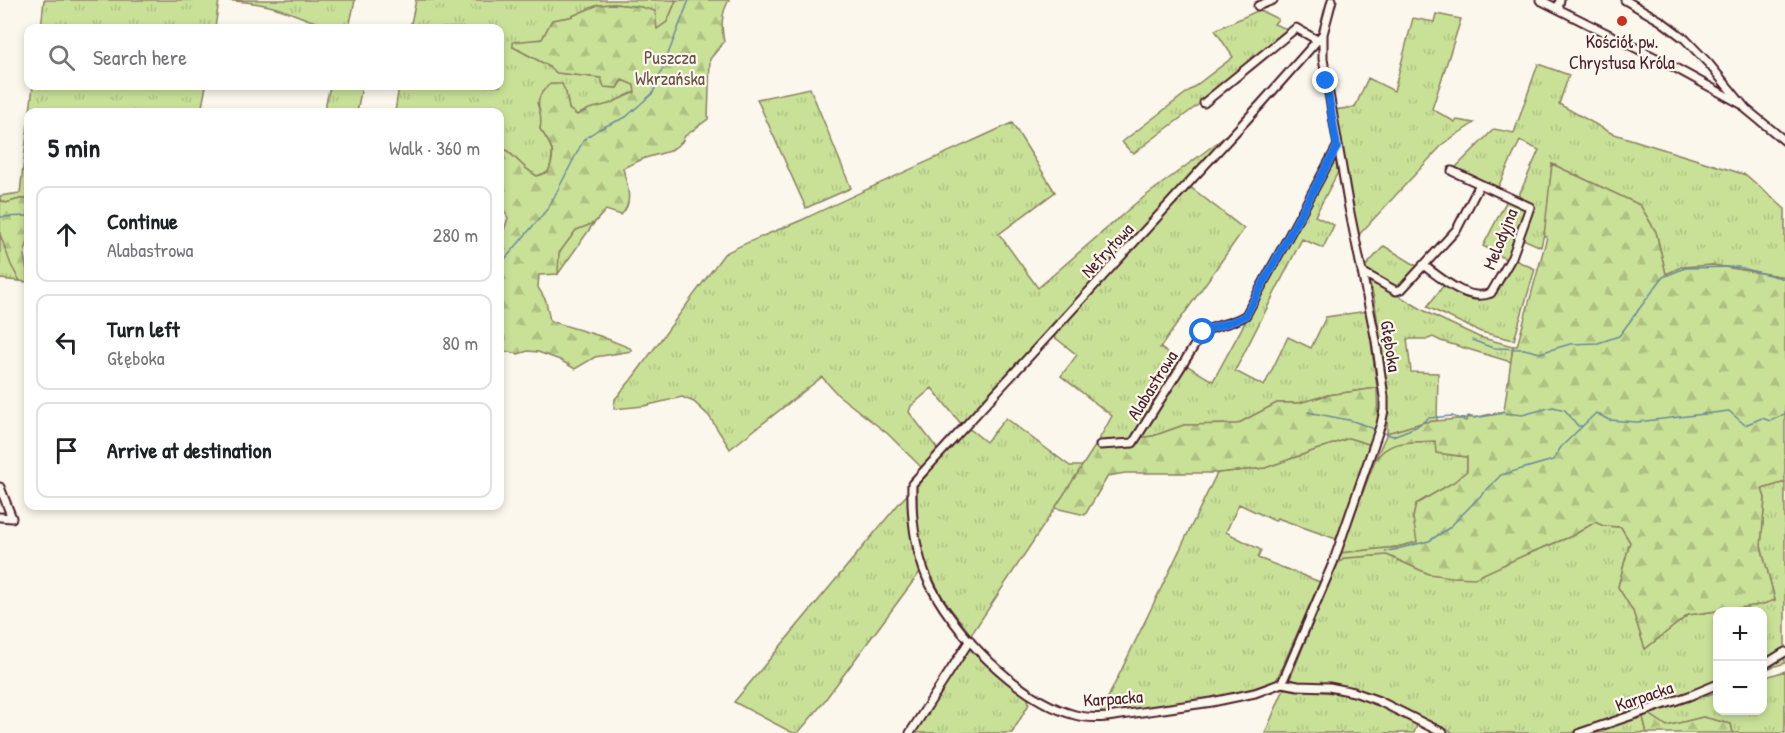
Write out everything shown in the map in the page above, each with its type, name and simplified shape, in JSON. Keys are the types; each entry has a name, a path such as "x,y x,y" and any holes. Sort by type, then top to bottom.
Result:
{"street":[{"path":"1258,6 1273,0"},
{"name":"Głęboka","path":"1282,683 1333,563 1382,424 1384,410 1376,341 1337,147 1320,37 1332,0"},
{"path":"1540,0 1741,104"},
{"path":"1558,9 1560,0"},
{"path":"1626,0 1681,35 1698,51 1741,104 1785,141"},
{"path":"1204,103 1296,28 1320,37"},
{"name":"Nefrytowa","path":"912,484 1320,37"},
{"path":"1708,85 1718,74"},
{"name":"Alabastrowa","path":"1100,445 1133,443 1203,332 1211,327 1241,319 1246,315 1337,147"},
{"name":"Melodyjna","path":"1423,265 1449,283 1474,295 1483,296 1491,293 1512,257 1530,207 1452,171"},
{"path":"1362,272 1396,291 1402,289 1457,229 1480,184"},
{"name":"Karpacka","path":"912,484 912,521 915,540 930,586 944,609 1003,674 1055,708 1091,718 1212,702 1255,693 1282,683 1329,687 1354,692 1386,704 1443,733"},
{"path":"0,487 12,518 0,517"},
{"path":"910,733 970,640"},
{"path":"1767,663 1785,652"},
{"name":"Karpacka","path":"1580,733 1713,686"}],"green space":[{"path":"44,0 219,0 216,24 41,24"},
{"path":"222,0 355,0 350,24 321,24 279,9"},
{"path":"416,0 676,1 667,22 657,29 641,7 598,5 570,17 552,20 542,39 513,47 557,73 602,78 604,87 617,88 622,80 634,85 635,92 605,106 576,115 569,109 566,93 537,103 542,118 540,129 552,149 552,160 548,172 537,176 504,149 504,108 396,108 398,90 504,90 504,24 411,24"},
{"name":"Puszcza Wkrzańska","path":"674,0 729,0 722,20 724,42 710,59 708,119 685,136 682,142 670,151 645,158 623,168 629,199 625,210 621,215 606,210 594,223 576,230 559,253 558,274 539,275 538,287 546,301 550,321 600,336 630,348 632,351 595,357 575,369 560,360 538,352 528,351 518,354 504,351 504,230 508,218 504,210 504,149 537,176 548,172 553,154 548,140 540,129 538,101 550,84 562,84 569,109 577,115 635,92 634,85 622,80 617,88 604,87 601,78 557,73 513,47 513,42 542,39 552,20 570,17 598,5 614,4 655,11 657,29 667,22 676,1"},
{"path":"1259,10 1278,19 1274,24 1287,29 1288,32 1226,84 1134,153 1131,152 1122,142 1233,57 1215,30"},
{"path":"1436,14 1461,19 1432,109 1455,122 1457,120 1474,123 1444,143 1357,237 1334,110 1355,107 1368,78 1394,91 1413,18 1434,22"},
{"path":"1538,64 1569,75 1559,104 1611,133 1746,175 1785,209 1785,277 1712,265 1666,274 1656,232 1640,205 1552,164 1547,220 1541,247 1516,236 1507,260 1483,246 1507,200 1515,204 1539,150 1520,141 1498,187 1454,169 1494,129 1514,133"},
{"path":"810,88 851,188 806,208 757,99"},
{"path":"33,90 205,90 202,108 30,108"},
{"path":"329,90 361,90 358,108 325,108"},
{"path":"1012,123 1055,192 999,234 1038,288 1136,203 1230,133 962,425 932,388 911,406 909,412 936,447 937,452 922,468 888,434 838,395 822,377 730,449 709,416 694,402 682,397 644,406 614,409 615,399 724,254"},
{"path":"1335,157 1338,172 1315,216 1334,225 1323,248 1302,239 1235,371 1264,386 1288,337 1311,348 1326,317 1367,311 1377,388 1328,395 1299,403 1277,403 1237,424 1184,425 1153,436 1097,443 1112,416 1061,376 1077,355 1053,336 1189,186 1244,229 1160,348 1213,381"},
{"path":"24,158 24,199 6,203 0,200 0,196 20,193"},
{"path":"1552,164 1640,205 1656,232 1666,274 1681,267 1712,265 1785,277 1785,482 1762,489 1765,498 1761,546 1775,600 1746,607 1713,607 1713,612 1688,615 1645,649 1633,611 1618,587 1630,542 1621,527 1604,526 1595,522 1572,536 1475,578 1429,574 1387,555 1345,558 1336,565 1340,553 1397,547 1417,542 1413,518 1416,504 1454,482 1467,471 1467,457 1436,453 1435,441 1394,445 1375,460 1387,433 1425,422 1478,417 1504,411 1513,346 1517,346 1547,237 1544,236"},
{"path":"24,199 24,282 20,281 11,265 0,234 0,200 6,203"},
{"path":"594,223 558,274 556,265 559,253 576,230"},
{"path":"0,234 16,274 20,281 0,279"},
{"path":"1384,246 1417,266 1396,288 1364,268"},
{"path":"1515,260 1535,269 1514,340 1481,332 1427,307 1444,285 1477,299 1492,298"},
{"path":"1368,278 1430,314 1479,337 1513,346 1511,362 1433,337 1407,339 1411,372 1438,373 1437,421 1425,422 1387,433 1388,389 1374,298"},
{"path":"1377,388 1378,428 1372,445 1349,438 1265,468 1217,473 1125,473 1108,476 1085,515 1055,508 1097,443 1153,436 1184,425 1237,424 1277,403 1299,403 1328,395"},
{"path":"1006,418 1070,466 1083,466 971,635 943,599 920,552 917,531 917,486 967,429 986,442"},
{"path":"1349,438 1372,445 1336,539 1277,518 1275,521 1239,504 1226,532 1261,550 1258,558 1320,582 1276,681 1211,698 1100,714 1217,473 1265,468"},
{"path":"1435,441 1437,453 1467,457 1467,471 1454,482 1416,504 1413,518 1418,542 1397,547 1340,553 1375,460 1394,444"},
{"path":"1785,482 1785,663 1767,669 1767,607 1745,607 1775,600 1761,546 1765,498 1762,489"},
{"path":"909,493 913,549 920,572 819,708 798,733 793,733 734,702 901,501"},
{"path":"1595,522 1604,526 1621,527 1630,542 1618,587 1633,611 1645,649 1688,615 1713,611 1713,686 1571,733 1454,733 1380,697 1335,686 1290,679 1336,565 1345,558 1387,555 1429,574 1528,554 1572,536"},
{"path":"968,646 998,673 1027,694 1029,704 1012,733 913,733"},
{"path":"1785,671 1785,733 1733,733 1731,724 1703,717 1667,726 1649,714 1713,693 1713,715 1767,715 1767,677"},
{"path":"1284,689 1350,695 1377,704 1418,723 1414,733 1265,733"},
{"path":"1649,714 1667,726 1703,717 1731,724 1733,733 1647,733 1643,717"},
{"path":"1643,717 1647,733 1589,733"}],"waterway":[{"path":"504,260 549,207 584,139 599,129 626,117 653,93 689,0"},
{"path":"0,217 24,216"},
{"path":"1472,340 1493,348 1524,349 1540,353 1570,344 1598,343 1619,336 1663,277 1685,268 1738,267 1785,279"},
{"path":"1382,432 1393,436 1416,427 1428,418 1452,416 1466,421 1468,416 1474,418 1505,413 1522,415 1553,407 1565,410 1578,426 1582,426"},
{"path":"1385,552 1429,541 1449,528 1501,475 1553,460 1561,447 1596,413 1609,420 1637,422 1729,411 1745,425 1762,418 1770,421 1785,414"},
{"path":"1308,412 1353,421 1377,430"}],"place":[{"name":"Kościół pw. Chrystusa Króla","path":"1622,21"}],"route":[{"path":"1203,332 1211,327 1241,319 1246,315 1337,147 1326,81"}]}
